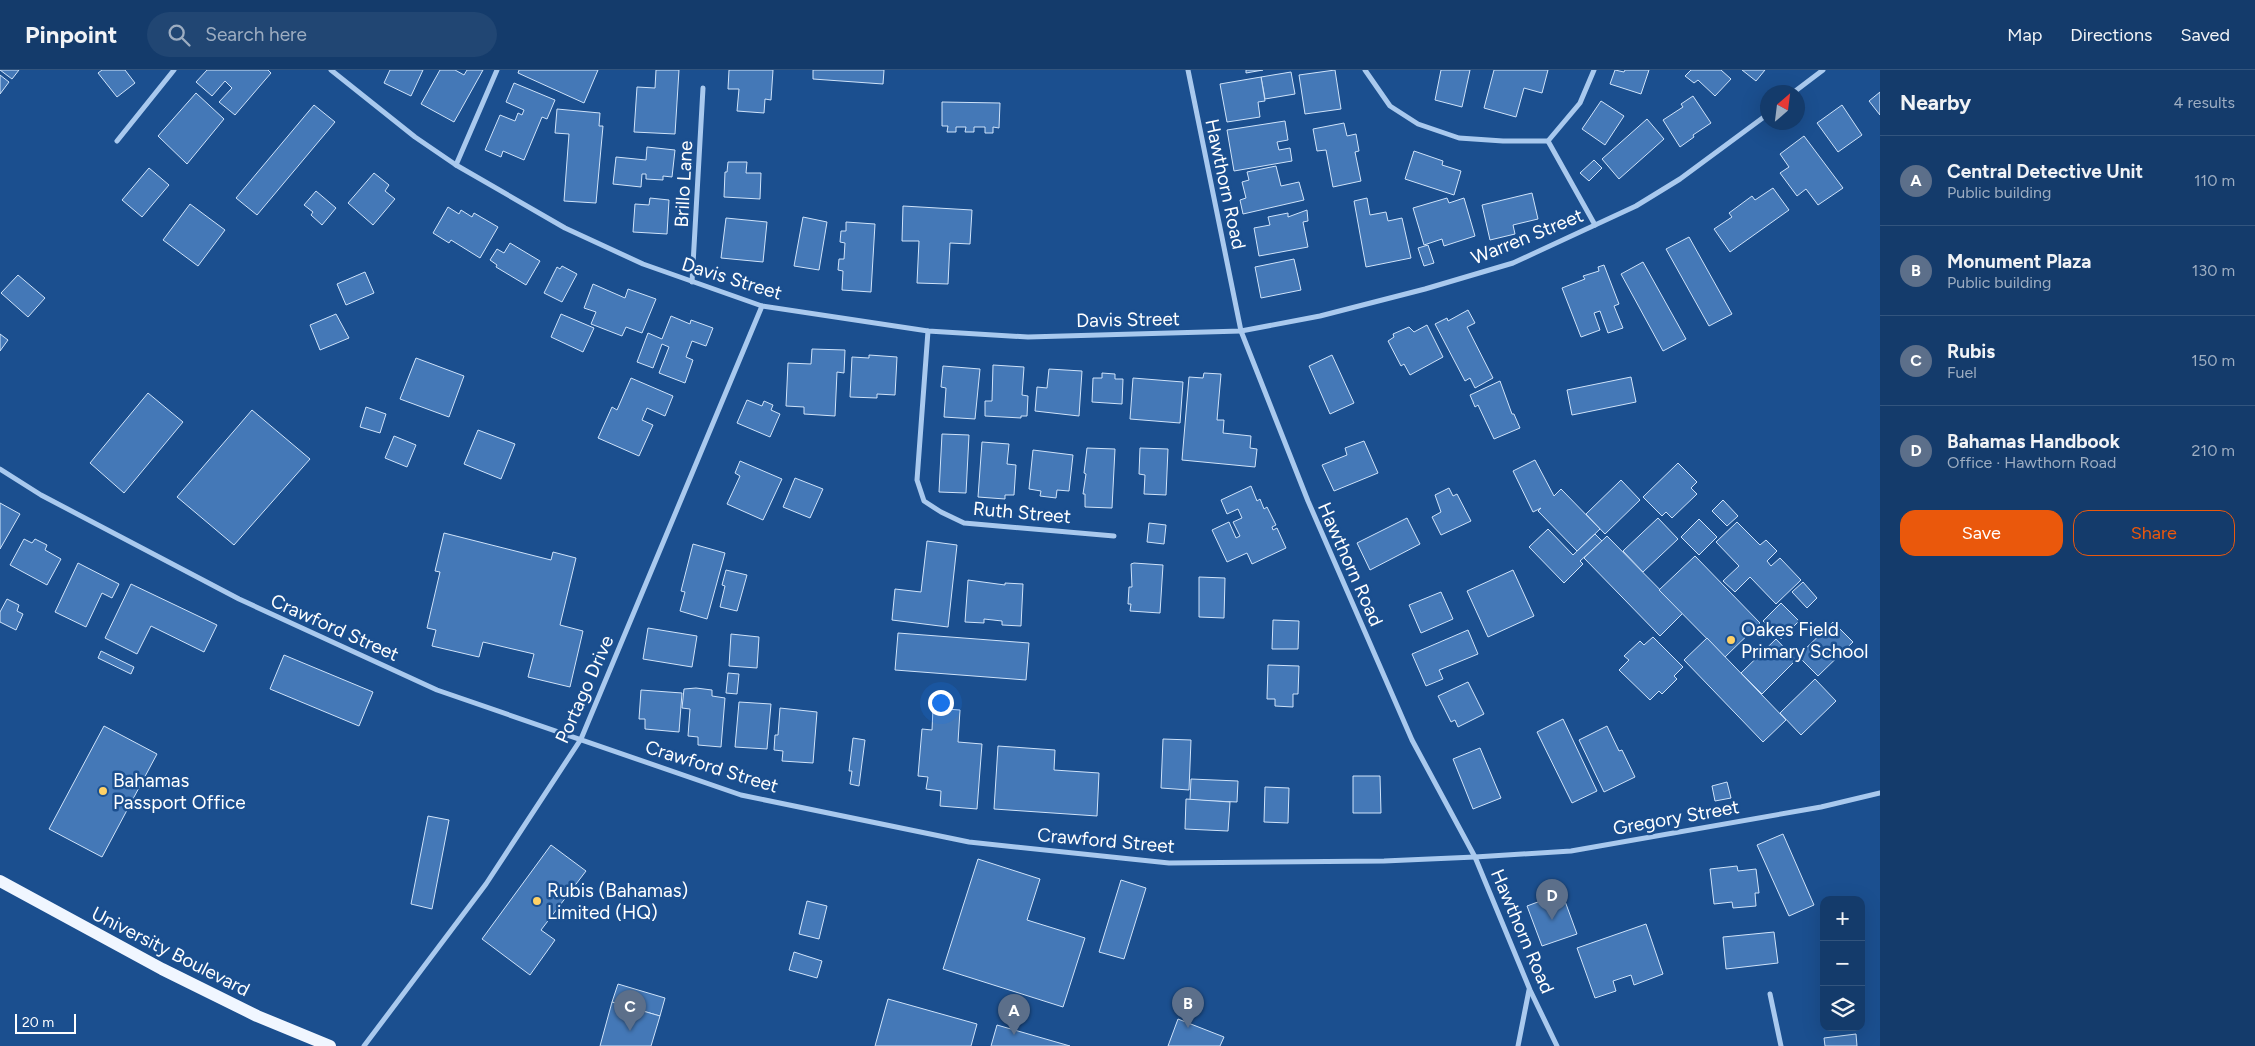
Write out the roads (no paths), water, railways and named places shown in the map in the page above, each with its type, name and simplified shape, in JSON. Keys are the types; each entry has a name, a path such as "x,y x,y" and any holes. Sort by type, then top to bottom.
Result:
{"main road":[{"name":"University Boulevard","path":"0,881 162,969 257,1016 330,1046"}],"street":[{"path":"118,141 174,70"},
{"name":"Davis Street","path":"332,70 415,137 456,165 565,228 643,264 762,306 928,331 1028,337 1242,331"},
{"path":"456,165 497,70"},
{"name":"Hawthorn Road","path":"1188,70 1242,331 1308,502 1412,740 1475,857 1530,990 1557,1046"},
{"path":"1365,70 1390,106 1418,124 1459,138 1503,141 1548,141 1580,103 1594,70"},
{"path":"1803,85 1823,70"},
{"name":"Brillo Lane","path":"692,282 703,88"},
{"name":"Warren Street","path":"1242,331 1320,316 1513,263 1636,206 1680,179 1760,120"},
{"path":"1548,141 1595,225"},
{"name":"Portago Drive","path":"364,1046 486,884 581,739 762,306"},
{"name":"Ruth Street","path":"928,331 917,480 924,501 941,512 964,522 1114,536"},
{"name":"Crawford Street","path":"0,469 40,494 239,600 437,690 741,795 969,842 1169,862 1384,861 1475,857"},
{"name":"Gregory Street","path":"1475,857 1570,851 1821,807 1880,793"},
{"path":"1518,1046 1530,990"},
{"path":"1770,994 1781,1046"}],"place":[{"name":"Oakes Field Primary School","path":"1731,640"},
{"name":"Bahamas Passport Office","path":"103,791"},
{"name":"Rubis (Bahamas) Limited (HQ)","path":"537,901"},
{"name":"Bahamas Handbook","path":"1552,920"},
{"name":"Monument Plaza","path":"1188,1028"},
{"name":"Rubis","path":"630,1031"},
{"name":"Central Detective Unit","path":"1014,1035"}]}
